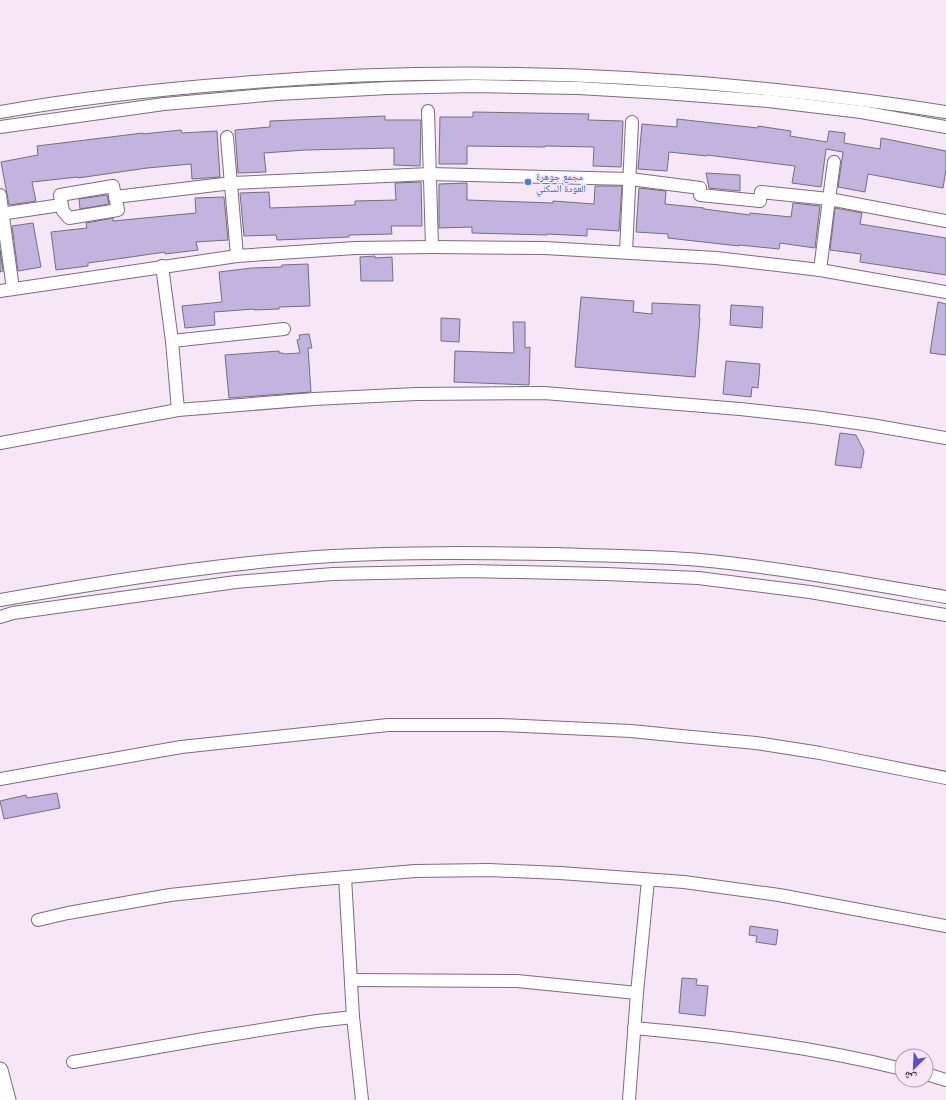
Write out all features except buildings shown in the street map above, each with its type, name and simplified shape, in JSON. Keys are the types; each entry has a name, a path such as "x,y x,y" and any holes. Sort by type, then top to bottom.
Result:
{"main road":[{"path":"0,1070 8,1100"}],"street":[{"path":"0,112 162,89 387,74 471,73 574,74 669,80 842,97 946,112"},
{"path":"0,127 27,122 164,104 269,95 388,88 474,86 664,93 760,101 861,112 946,127"},
{"path":"24,108 27,122"},
{"path":"428,111 432,247"},
{"path":"626,252 632,122"},
{"path":"227,137 237,256"},
{"path":"820,270 834,162"},
{"path":"115,197 232,183 430,174 630,179 700,188 700,195 760,201 761,192 829,199 946,221"},
{"path":"113,186 118,210 69,218 63,213 61,205 60,195 113,186"},
{"path":"0,195 1,214 13,289"},
{"path":"1,214 61,205"},
{"path":"0,291 237,256 355,248 432,247 544,248 716,258 820,270 946,292"},
{"path":"162,266 172,341 178,410"},
{"path":"172,341 284,329"},
{"path":"0,443 178,410 314,399 416,394 544,393 740,409 814,417 946,438"},
{"path":"0,600 105,581 234,564 332,556 470,552 700,560 813,575 946,597"},
{"path":"0,617 13,613 236,582 333,574 470,570 698,578 810,592 946,615"},
{"path":"0,779 182,747 388,725 501,725 631,731 756,743 820,753 946,778"},
{"path":"38,920 68,913 170,895 415,871 490,870 560,873 684,882 779,895 946,926"},
{"path":"346,877 353,1017 362,1100"},
{"path":"629,1100 637,993 648,880"},
{"path":"352,980 517,981 637,993"},
{"path":"73,1062 317,1021 353,1017"},
{"path":"634,1028 701,1034 772,1043 894,1067"},
{"path":"934,1076 946,1080"}],"place":[{"name":"مجمع جوهرة العودة السكني","path":"528,182"}]}
